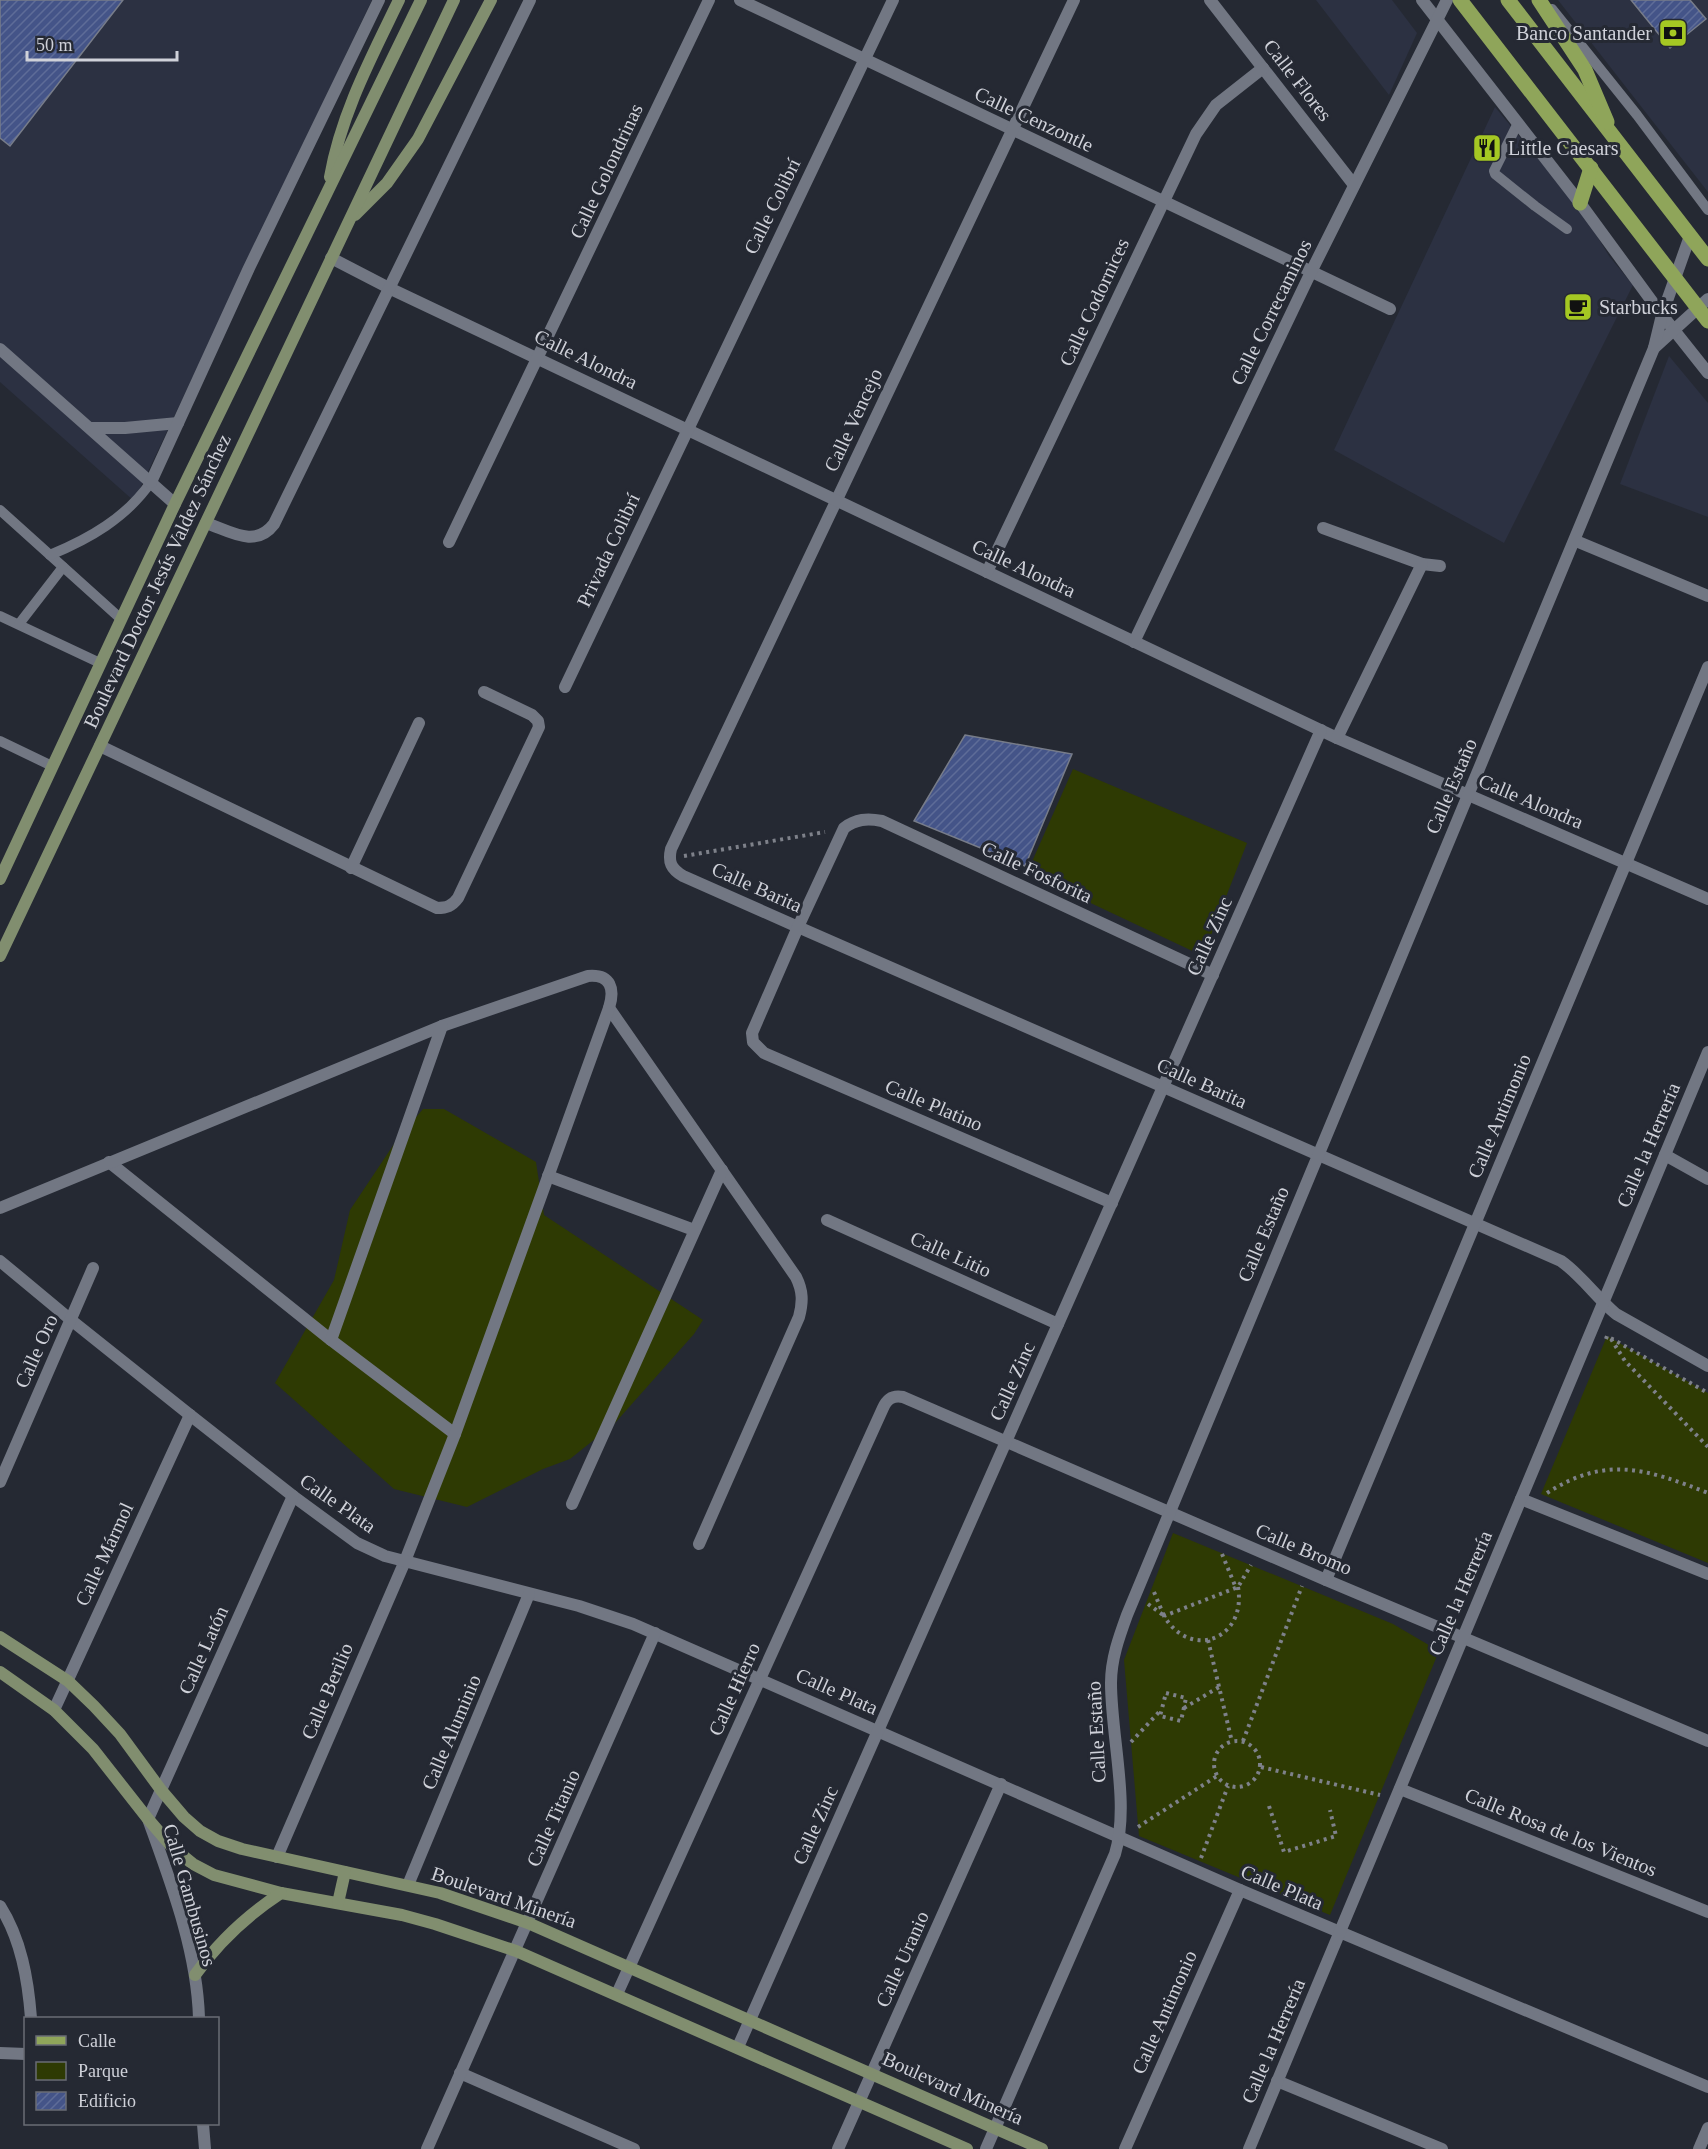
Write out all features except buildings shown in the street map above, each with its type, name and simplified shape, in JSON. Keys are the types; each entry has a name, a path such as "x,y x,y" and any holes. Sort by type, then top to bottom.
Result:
{"main road":[{"path":"1460,0 1675,276 1703,303 1708,321"},
{"path":"1508,0 1708,259"},
{"path":"1539,0 1586,70 1611,133"},
{"path":"1580,202 1591,168"}],"street":[{"path":"151,482 249,267 378,0"},
{"name":"Boulevard Doctor Jesús Valdez Sánchez","path":"327,190 333,159 348,109 399,0"},
{"name":"Boulevard Doctor Jesús Valdez Sánchez","path":"0,879 175,504 421,0"},
{"name":"Boulevard Doctor Jesús Valdez Sánchez","path":"0,956 454,0"},
{"name":"Boulevard Doctor Jesús Valdez Sánchez","path":"348,222 387,183 405,160 429,121 491,0"},
{"path":"206,523 256,538 267,534 274,524 391,289 530,0"},
{"name":"Calle Golondrinas","path":"449,542 709,0"},
{"name":"Calle Cenzontle","path":"740,0 1390,309"},
{"name":"Calle Colibrí","path":"686,429 893,0"},
{"name":"Calle Vencejo","path":"669,858 671,849 1074,0"},
{"name":"Calle Flores","path":"1210,0 1354,185"},
{"path":"1422,0 1580,202 1673,330 1708,373"},
{"name":"Calle Correcaminos","path":"1134,642 1311,272 1447,0"},
{"name":"Calle Codornices","path":"987,572 1163,202 1205,119 1216,105 1263,68"},
{"name":"Calle Estaño","path":"986,2149 1115,1854 1120,1837 1121,1812 1111,1681 1113,1660 1127,1615 1654,348 1662,315 1690,236"},
{"name":"Calle Alondra","path":"331,258 391,289 1337,738 1708,899"},
{"name":"Calle Estaño","path":"1654,348 1703,303"},
{"path":"0,349 175,504"},
{"path":"91,428 125,428 178,423"},
{"name":"Privada Colibrí","path":"565,687 686,429"},
{"path":"1323,528 1422,564 1440,566"},
{"path":"1575,541 1708,597"},
{"path":"1337,738 1422,564"},
{"name":"Calle Antimonio","path":"1326,1580 1708,667"},
{"path":"100,746 351,868 437,908 446,908 458,898 539,727 538,721 532,715 484,692"},
{"path":"351,868 419,723"},
{"name":"Calle Zinc","path":"738,2047 1321,730"},
{"name":"Calle Fosforita","path":"844,828 862,819 882,821 1213,975"},
{"path":"798,927 844,828"},
{"name":"Calle Barita","path":"669,858 675,872 683,876 1561,1261 1577,1273 1616,1314 1708,1366"},
{"name":"Calle Platino","path":"798,927 752,1033 753,1042 764,1053 1112,1203"},
{"path":"0,1208 442,1026 588,976 605,979 611,986 613,996 609,1008 796,1277 803,1304 699,1544"},
{"name":"Calle Berilio","path":"277,1857 405,1561 454,1434 609,1008"},
{"path":"331,1340 442,1026"},
{"name":"Calle la Herrería","path":"1249,2149 1708,1052"},
{"path":"1665,1155 1708,1179"},
{"path":"109,1162 331,1340 454,1434"},
{"path":"572,1504 722,1170"},
{"path":"548,1176 694,1230"},
{"name":"Calle Litio","path":"827,1220 1058,1324"},
{"name":"Calle Plata","path":"0,1261 190,1415 357,1543 385,1556 609,1615 655,1633 1240,1890 1708,2087"},
{"name":"Calle Oro","path":"0,1482 93,1268"},
{"name":"Calle Bromo","path":"886,1401 896,1396 903,1396 1169,1513 1708,1741"},
{"name":"Calle Hierro","path":"617,1994 886,1401"},
{"name":"Calle Mármol","path":"54,1710 190,1415"},
{"name":"Calle Latón","path":"147,1819 293,1496"},
{"path":"1521,1499 1708,1574"},
{"name":"Calle Aluminio","path":"408,1885 529,1594"},
{"name":"Calle Titanio","path":"426,2149 516,1951 655,1633"},
{"name":"Boulevard Minería","path":"0,1637 68,1681 120,1734 184,1817 200,1831 218,1841 242,1850 408,1885 485,1907 528,1923 1042,2149"},
{"path":"0,1672 54,1710 93,1749 147,1819 172,1847 207,1871 234,1882 281,1893 402,1915 516,1951 967,2149"},
{"name":"Calle Uranio","path":"838,2149 1001,1784"},
{"name":"Calle Rosa de los Vientos","path":"1400,1789 1708,1912"},
{"name":"Calle Gambusinos","path":"147,1819 167,1870 183,1922 195,1976 199,2017"},
{"path":"338,1903 345,1872"},
{"name":"Calle Antimonio","path":"1125,2149 1240,1890"},
{"path":"195,1976 212,1951 233,1929 281,1893"},
{"path":"0,1905 16,1939 24,1967 31,2017"},
{"path":"0,2053 24,2054"},
{"path":"460,2073 634,2149"},
{"path":"1277,2081 1442,2149"},
{"path":"204,2125 205,2149"},
{"path":"1700,2149 1708,2128"}],"lane":[{"path":"1545,0 1637,115 1708,210"},
{"path":"1518,123 1494,171 1497,177 1567,229"},
{"path":"50,555 74,545 120,516 142,495 151,482"},
{"path":"0,510 121,619"},
{"path":"19,624 63,567"},
{"path":"0,616 100,663"},
{"path":"0,741 52,766"}],"path":[{"path":"669,858 844,828"},
{"path":"1603,1346 1607,1336 1610,1337"},
{"path":"1610,1337 1708,1393"},
{"path":"1610,1337 1625,1361 1708,1447"},
{"path":"1543,1496 1579,1476 1597,1470 1614,1468 1668,1477 1708,1493"},
{"path":"1543,1496 1541,1494 1546,1484"},
{"path":"1543,1496 1554,1500"},
{"path":"1212,1550 1232,1557"},
{"path":"1142,1612 1152,1588 1164,1616 1171,1627 1181,1635 1194,1640 1208,1640 1221,1635 1231,1626 1238,1614 1240,1600 1237,1587 1222,1554"},
{"path":"1241,1561 1261,1569"},
{"path":"1164,1616 1237,1587 1251,1565"},
{"path":"1292,1582 1312,1591"},
{"path":"1243,1742 1302,1586"},
{"path":"1146,1602 1164,1616"},
{"path":"1208,1640 1232,1742"},
{"path":"1184,1708 1219,1687"},
{"path":"1166,1693 1186,1698 1184,1708 1181,1721 1160,1716 1166,1693"},
{"path":"1131,1742 1162,1710"},
{"path":"1130,1731 1132,1753"},
{"path":"1232,1742 1243,1742 1256,1749 1260,1767 1251,1784 1236,1788 1228,1786 1217,1776 1214,1761 1221,1747 1232,1742"},
{"path":"1260,1767 1380,1795 1375,1806"},
{"path":"1138,1827 1217,1776"},
{"path":"1200,1861 1228,1786"},
{"path":"1269,1806 1284,1852 1336,1836 1330,1810"},
{"path":"1137,1816 1139,1836"}],"shaded area":[{"path":"0,0 372,0 134,501 0,382"},
{"path":"1316,0 1392,0 1417,33 1389,95"},
{"path":"1558,0 1708,0 1708,192 1629,91"},
{"path":"1495,107 1584,214 1609,256 1633,285 1504,543 1334,450"},
{"path":"1669,356 1708,403 1708,517 1620,484"}],"green space":[{"path":"1073,769 1247,843 1203,956 1027,873"},
{"path":"423,1109 444,1109 536,1162 544,1215 703,1320 694,1334 615,1423 570,1459 543,1469 467,1507 394,1489 275,1383 334,1280 350,1210 396,1141"},
{"path":"1607,1336 1708,1393 1708,1563 1541,1494"},
{"path":"1173,1533 1393,1624 1439,1651 1330,1915 1139,1836 1124,1660"}],"place":[{"name":"Banco Santander","path":"1673,33"},
{"name":"Little Caesars","path":"1487,148"},
{"name":"Starbucks","path":"1578,307"}]}
